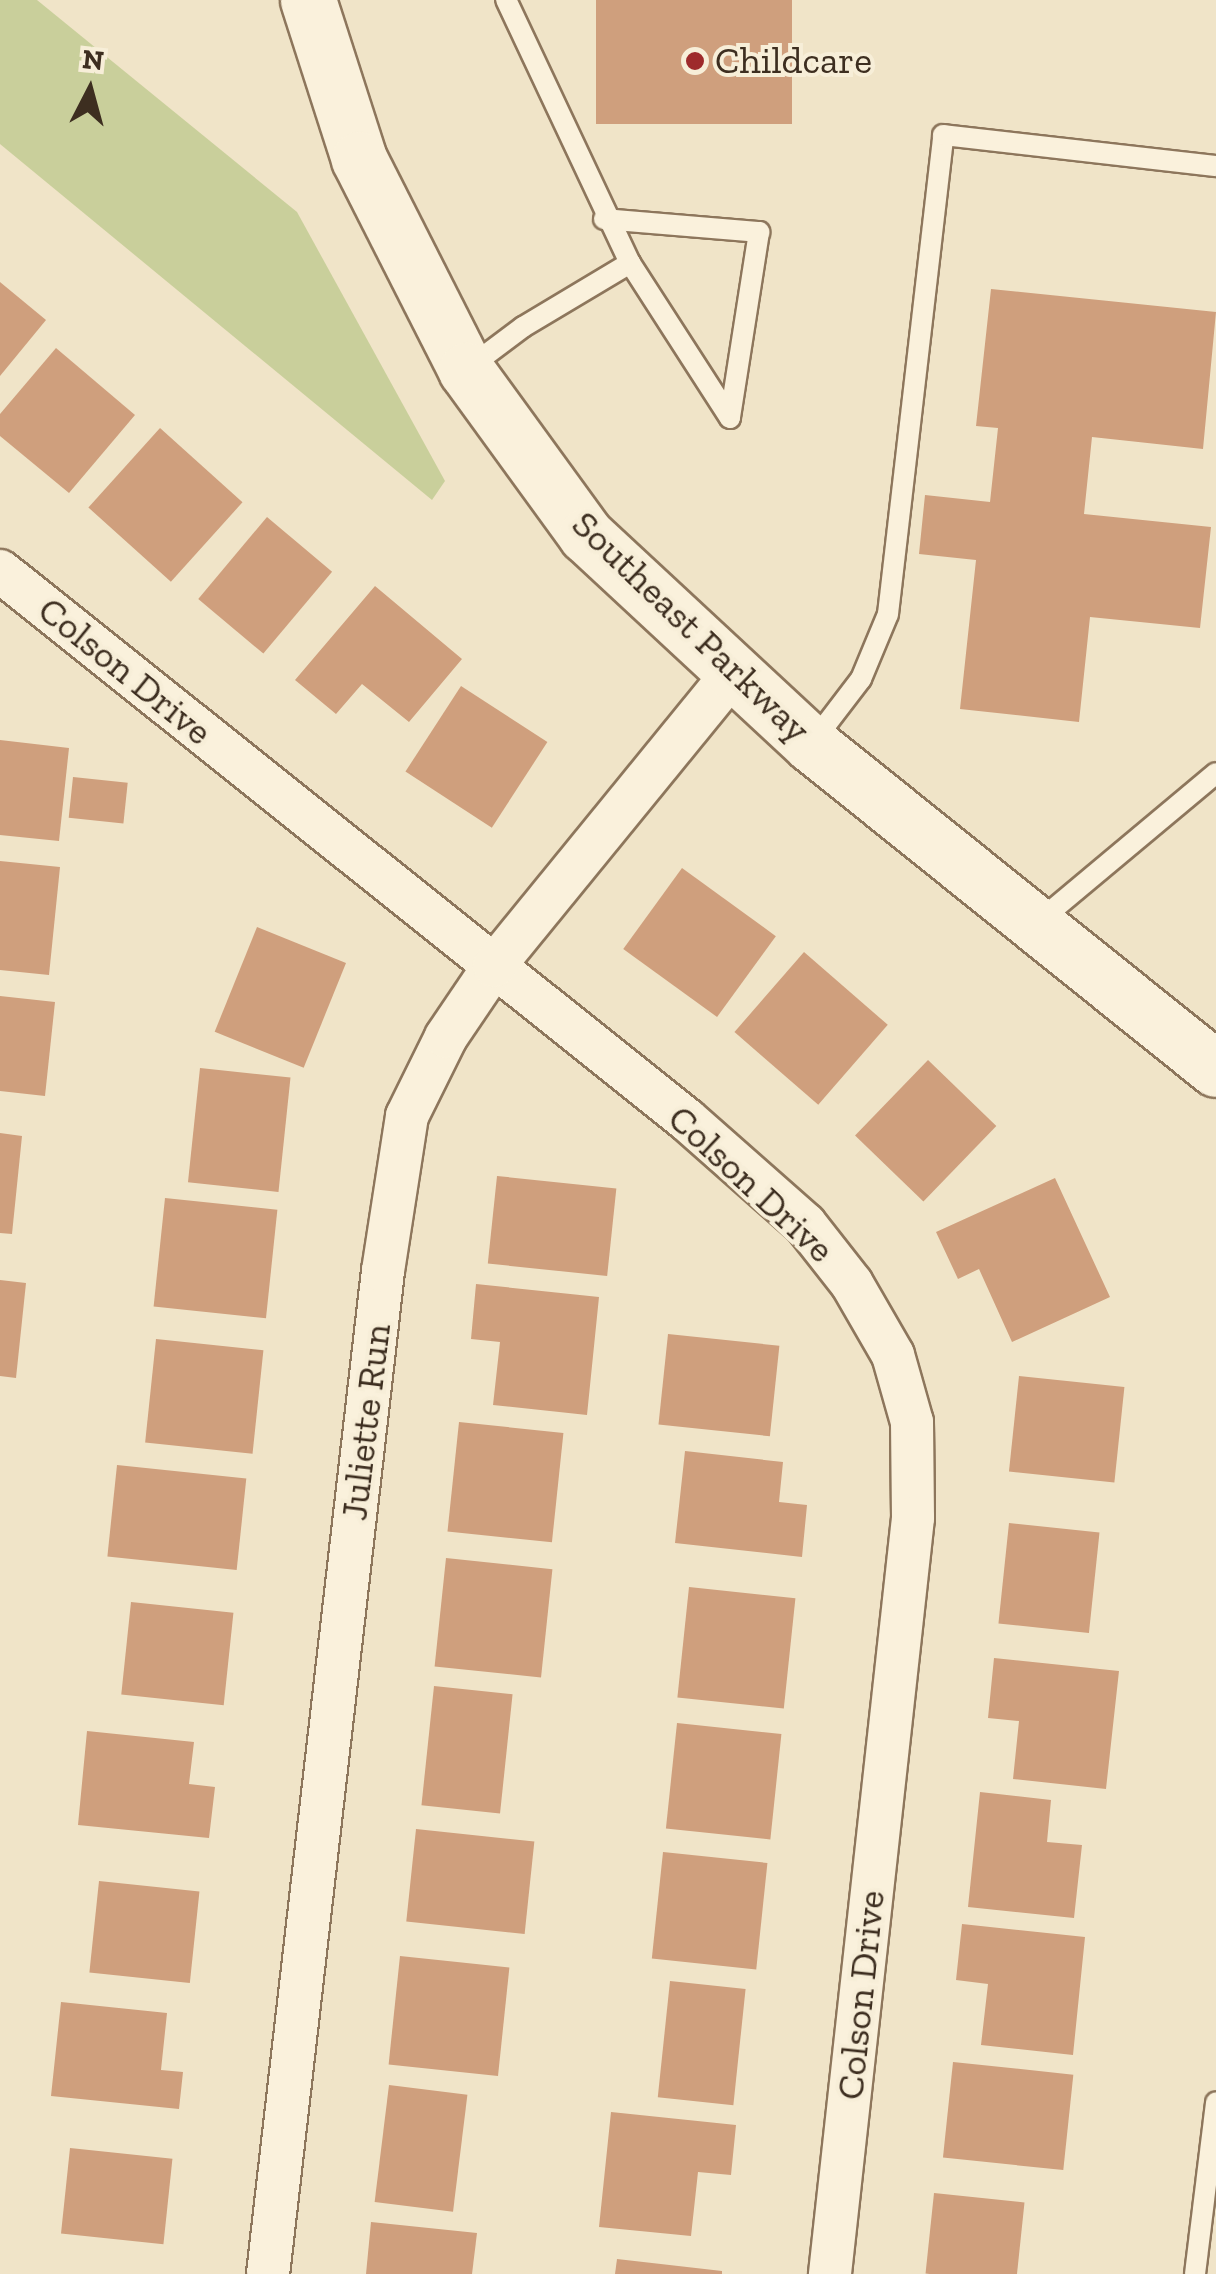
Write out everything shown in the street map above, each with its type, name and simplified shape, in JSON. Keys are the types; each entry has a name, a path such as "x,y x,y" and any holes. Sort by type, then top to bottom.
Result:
{"street":[{"name":"Southeast Parkway","path":"308,0 360,160 466,370 586,536 732,676 811,744 1038,922 1216,1069"},
{"name":"Colson Drive","path":"0,571 686,1119 806,1224 852,1284 893,1355 912,1422 913,1518 830,2274"},
{"name":"Juliette Run","path":"268,2274 381,1290 407,1116 446,1038 494,966 732,676"}],"lane":[{"path":"506,0 604,218 730,418 759,232 604,218"},
{"path":"811,744 862,679 888,614 943,135 1216,166"},
{"path":"466,370 522,326 630,263"},
{"path":"1038,922 1216,772"},
{"path":"1195,2274 1216,2102"}],"green space":[{"path":"0,0 37,0 297,212 445,481 432,500 0,144"}],"building":[{"name":"Childcare","path":"596,0 792,0 792,124 596,124"},
{"path":"0,282 46,320 0,376"},
{"path":"991,289 1216,312 1203,449 1092,437 1084,514 1211,527 1200,628 1090,617 1079,722 960,709 976,560 919,554 925,495 990,502 998,428 976,426"},
{"path":"56,348 135,415 69,493 0,436 0,414"},
{"path":"160,428 242,502 171,582 88,508"},
{"path":"267,517 332,572 263,654 198,599"},
{"path":"375,586 462,659 409,722 362,684 336,714 295,680"},
{"path":"461,686 547,742 492,828 405,772"},
{"path":"0,740 69,748 59,841 0,835"},
{"path":"73,777 128,783 123,824 69,818"},
{"path":"0,861 60,867 49,975 0,970"},
{"path":"682,868 776,936 717,1017 623,949"},
{"path":"257,927 346,963 304,1068 215,1032"},
{"path":"804,952 888,1025 818,1105 734,1032"},
{"path":"0,996 55,1002 45,1096 0,1091"},
{"path":"928,1060 996,1126 923,1202 855,1136"},
{"path":"200,1068 291,1078 278,1192 188,1182"},
{"path":"0,1133 22,1136 12,1234 0,1233"},
{"path":"497,1176 616,1189 607,1276 488,1264"},
{"path":"1055,1178 1110,1297 1012,1342 979,1269 958,1279 936,1232"},
{"path":"165,1198 277,1210 266,1318 154,1306"},
{"path":"0,1280 26,1283 16,1378 0,1376"},
{"path":"476,1284 599,1297 587,1415 493,1405 500,1342 471,1339"},
{"path":"668,1334 779,1346 770,1436 658,1425"},
{"path":"156,1339 263,1350 253,1454 145,1442"},
{"path":"1019,1376 1124,1387 1114,1483 1009,1471"},
{"path":"459,1422 563,1433 552,1542 448,1531"},
{"path":"685,1451 783,1462 779,1502 807,1505 802,1557 675,1543"},
{"path":"117,1465 246,1479 237,1570 107,1556"},
{"path":"1009,1523 1100,1533 1089,1633 998,1623"},
{"path":"446,1558 552,1569 541,1678 435,1666"},
{"path":"689,1587 795,1598 784,1709 677,1697"},
{"path":"131,1602 233,1613 224,1705 121,1694"},
{"path":"994,1658 1119,1671 1106,1789 1013,1779 1019,1721 988,1718"},
{"path":"434,1686 513,1694 500,1814 421,1805"},
{"path":"677,1723 781,1734 770,1839 666,1828"},
{"path":"87,1731 194,1742 189,1784 215,1787 209,1838 78,1825"},
{"path":"980,1792 1051,1800 1047,1842 1082,1845 1074,1918 968,1907"},
{"path":"416,1829 534,1841 525,1934 406,1921"},
{"path":"663,1852 767,1863 756,1969 652,1958"},
{"path":"99,1881 199,1892 190,1983 89,1972"},
{"path":"962,1924 1085,1937 1073,2055 981,2045 988,1984 956,1980"},
{"path":"400,1956 509,1967 498,2076 389,2064"},
{"path":"670,1981 746,1989 733,2105 658,2097"},
{"path":"61,2002 167,2013 161,2070 183,2072 179,2109 51,2096"},
{"path":"953,2062 1073,2075 1063,2170 943,2157"},
{"path":"389,2085 467,2095 453,2212 375,2202"},
{"path":"611,2112 736,2125 731,2175 698,2172 691,2236 599,2227"},
{"path":"70,2148 172,2159 163,2244 61,2234"},
{"path":"934,2193 1025,2203 1017,2274 926,2274"},
{"path":"371,2222 477,2233 472,2274 366,2274"},
{"path":"617,2259 722,2271 722,2274 615,2274"}],"place":[{"name":"Childcare","path":"695,61"}]}
